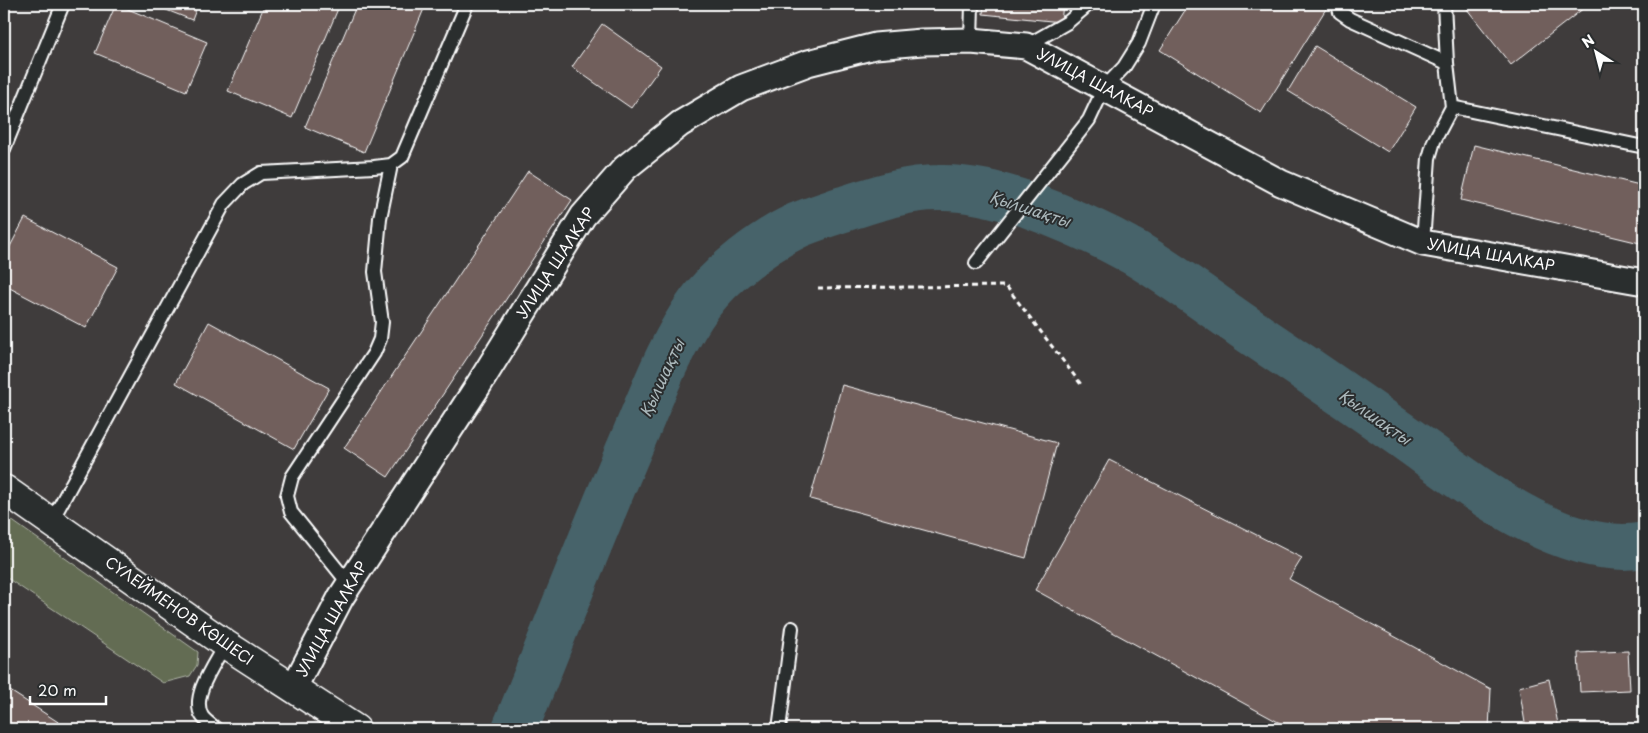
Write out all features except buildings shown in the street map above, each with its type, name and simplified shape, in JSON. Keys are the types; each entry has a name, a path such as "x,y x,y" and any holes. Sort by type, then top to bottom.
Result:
{"street":[{"name":"УЛИЦА ШАЛКАР","path":"293,689 349,584 478,386 583,216 625,168 680,124 741,88 808,63 875,46 922,42 971,41 1026,46 1280,183 1422,243 1644,282"},
{"name":"СҮЛЕЙМЕНОВ КӨШЕСІ","path":"4,489 225,644 356,729"}],"lane":[{"path":"4,149 62,4"},
{"path":"51,522 224,204 243,184 261,173 374,168 391,164 402,157 467,4"},
{"path":"971,41 972,4"},
{"path":"1026,46 1068,22 1089,4"},
{"path":"976,263 1089,120 1104,88 1124,67 1138,43 1154,4"},
{"path":"1338,4 1340,12 1350,19 1447,63"},
{"path":"1422,243 1429,158 1434,141 1452,107 1447,63 1444,4"},
{"path":"1452,107 1644,147"},
{"path":"349,584 291,512 287,496 292,477 374,353 380,339 382,322 375,272 380,218 391,164"},
{"path":"779,729 792,628"},
{"path":"216,729 202,716 198,700 225,644"}],"path":[{"path":"818,288 1006,286 1083,387"}],"green space":[{"path":"4,515 198,652 197,665 190,676 163,683 4,576"}],"waterway":[{"name":"Қылшақты","path":"515,729 654,388 680,335 700,303 744,259 796,226 888,195 913,190 950,188 973,190 995,195 1042,210 1096,233 1163,270 1461,478 1520,515 1551,530 1583,541 1614,547 1644,545"}]}
